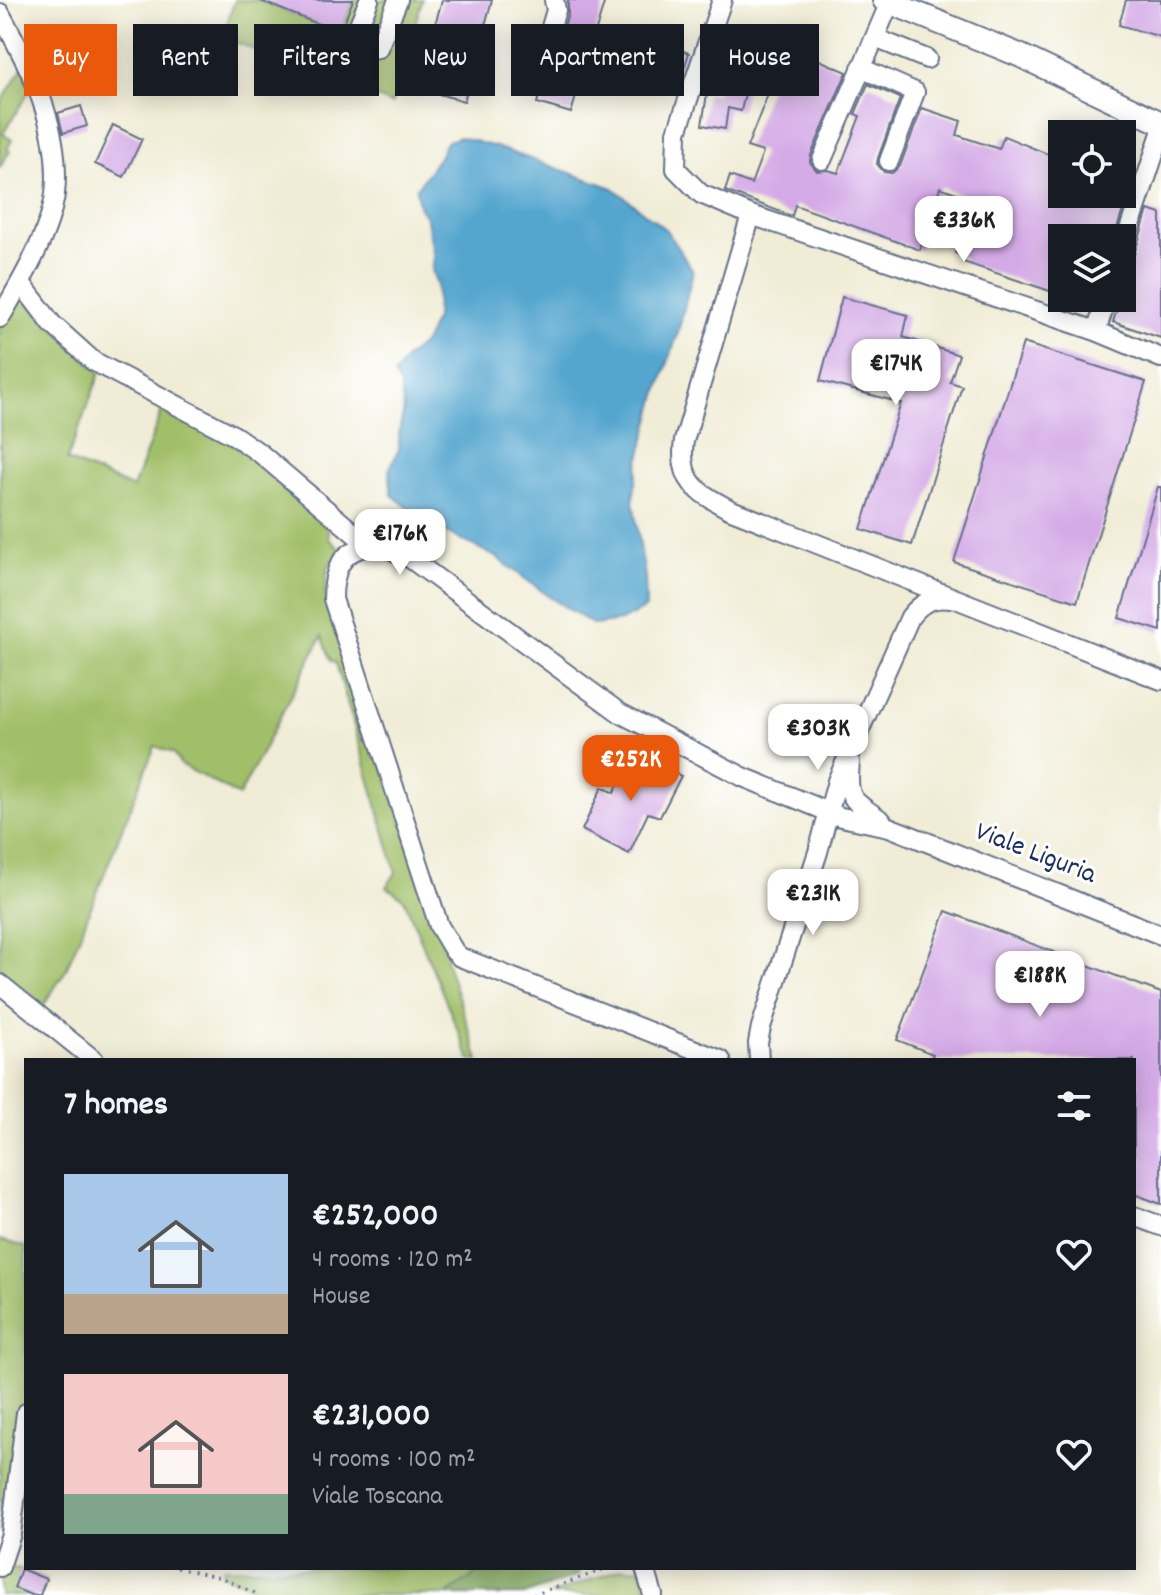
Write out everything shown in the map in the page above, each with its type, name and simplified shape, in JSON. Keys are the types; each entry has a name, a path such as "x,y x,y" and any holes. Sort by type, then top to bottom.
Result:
{"main road":[{"path":"897,3 1019,55 1161,123"}],"street":[{"path":"369,0 353,39 366,50 378,48 398,0"},
{"path":"552,24 556,10 554,0"},
{"path":"722,0 677,132 676,169 701,194 751,215 1096,331 1161,358"},
{"path":"822,160 875,38 897,3"},
{"path":"0,13 43,101 55,140 55,196 40,243 0,318"},
{"path":"875,38 927,59"},
{"path":"861,68 915,92 889,161"},
{"path":"1131,224 1161,133"},
{"path":"751,215 684,441 681,459 687,478 700,494 729,509 1161,680"},
{"path":"21,283 52,324 93,361 235,436 261,454 369,546"},
{"path":"1096,331 1102,312"},
{"path":"716,1058 460,957 454,951 439,926 333,599 337,565 353,551 384,546 411,559 620,713 645,728 743,777 828,812 889,827"},
{"path":"883,570 907,600 910,617"},
{"path":"759,1058 761,1027 818,852 837,781 910,617 926,601 940,597 955,600"},
{"path":"851,751 849,788 853,798 864,810 889,827"},
{"name":"Viale Liguria","path":"889,827 1161,935"},
{"path":"0,984 92,1058"},
{"path":"1136,1217 1161,1226"},
{"path":"0,1567 11,1534 24,1429"},
{"path":"646,1570 653,1595"}],"path":[{"path":"186,1570 222,1578 259,1595"},
{"path":"533,1595 602,1570"}],"green space":[{"path":"235,0 258,0 318,24 254,24 254,50 238,43 238,24 227,24"},
{"path":"353,0 422,0 415,24 395,24 395,94 392,104 372,96 379,96 379,24 344,24"},
{"path":"24,65 26,96 3,134 12,140 7,149 10,151 0,167 0,104"},
{"path":"22,296 100,373 67,460 133,488 164,405 226,438 326,515 329,539 341,550 328,567 325,595 448,957 446,960 478,1058 469,1058 404,899 387,887 396,872 336,663 331,660 322,636 239,796 181,765 173,753 155,746 66,970 40,1011 0,981 0,327"},
{"path":"0,1240 24,1246 24,1412 7,1533 0,1531"},
{"path":"5,1567 21,1569 46,1579 40,1595 0,1595 0,1581"},
{"path":"223,1570 482,1570 446,1595 265,1595 222,1574"},
{"path":"482,1570 577,1570 579,1575 524,1595 446,1595"},
{"path":"617,1570 641,1570 649,1595 551,1595"}],"water":[{"path":"459,137 613,188 666,230 693,271 678,333 638,465 633,501 645,576 646,608 621,621 594,625 496,557 426,522 392,495 389,470 399,449 404,409 400,386 394,375 407,357 424,343 436,318 434,258 427,219 419,206 416,189 446,142"}],"building":[{"path":"258,0 353,0 344,24 318,24"},
{"path":"442,0 492,0 485,24 435,24"},
{"path":"568,0 605,0 598,24 565,24"},
{"path":"1126,0 1161,0 1161,37 1119,25"},
{"path":"684,51 689,53 684,69"},
{"path":"819,60 847,72 811,155 810,162 817,171 838,173 860,116 855,114 868,84 900,98 878,158 877,164 884,172 892,173 900,166 922,108 961,121 957,135 999,149 1004,136 1048,154 1048,208 1124,208 1118,224 1048,224 1048,290 963,262 965,257 955,253 973,199 940,187 920,250 795,205 792,216 725,191 730,176 751,184 763,152 747,147 767,96 819,96"},
{"path":"446,96 465,96 464,101"},
{"path":"539,96 576,96 571,113 537,103"},
{"path":"707,96 744,96 741,111 728,108 725,129 702,125"},
{"path":"81,106 87,126 63,133 58,113"},
{"path":"113,125 142,139 124,177 95,164"},
{"path":"1148,210 1161,214 1161,338 1113,322 1116,312 1136,312 1136,248"},
{"path":"842,297 908,315 903,337 959,355 950,382 962,386 912,545 861,529 901,403 820,381"},
{"path":"1023,343 1146,382 1077,602 954,562"},
{"path":"1158,487 1161,487 1161,631 1119,618"},
{"path":"634,753 681,776 660,817 648,813 629,854 582,830 602,787 614,793"},
{"path":"946,911 1161,993 1161,1204 1136,1195 1136,1058 931,1058 933,1054 897,1040"},
{"path":"21,1569 46,1579 40,1595 14,1588"}]}
